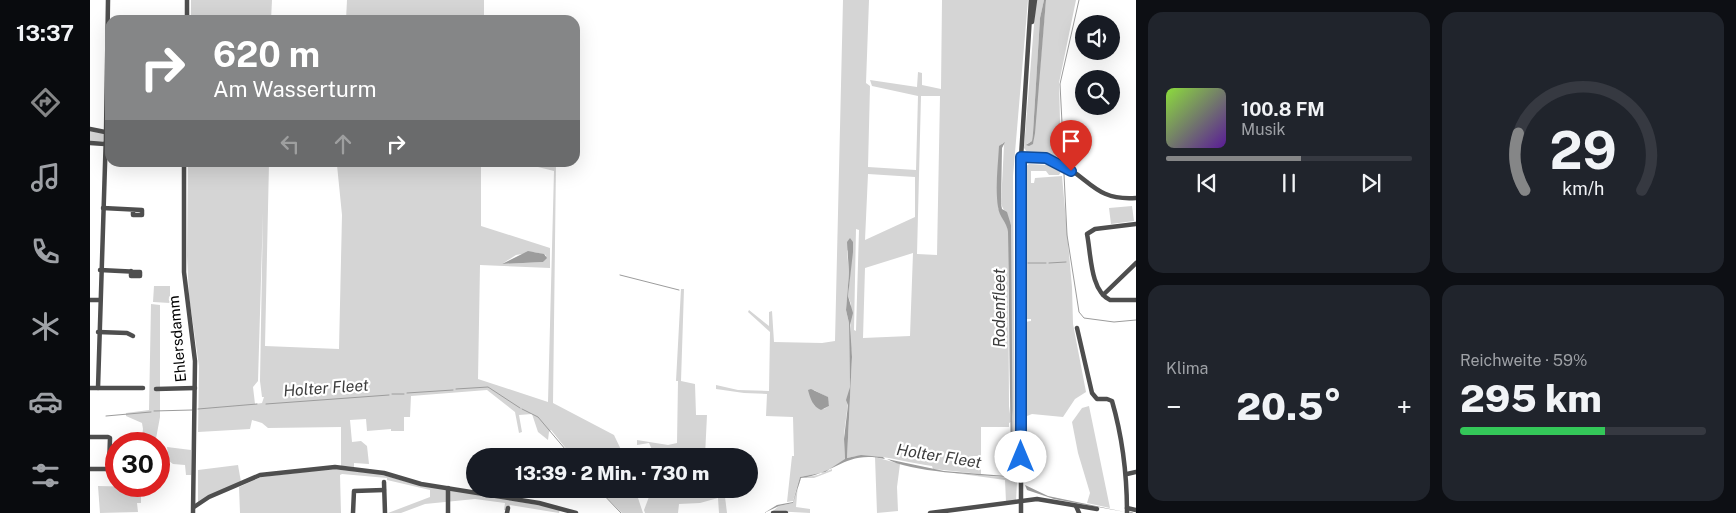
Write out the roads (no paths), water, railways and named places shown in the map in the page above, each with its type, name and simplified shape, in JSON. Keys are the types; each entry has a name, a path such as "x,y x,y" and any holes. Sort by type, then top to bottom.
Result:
{"street":[{"path":"108,0 108,15"},
{"path":"187,0 187,15"},
{"path":"1021,513 1021,157 1033,0"},
{"path":"90,129 105,132"},
{"path":"90,143 105,144 98,332 98,388"},
{"path":"1021,157 1046,158 1059,163 1104,194 1122,198 1136,198"},
{"name":"Ehlersdamm","path":"184,167 184,272 195,361 194,510"},
{"path":"103,208 133,210"},
{"path":"1136,224 1089,231 1087,234 1096,283 1103,295 1110,300 1136,300"},
{"path":"1103,295 1136,263"},
{"path":"100,270 131,271"},
{"path":"90,300 99,300"},
{"path":"1077,328 1094,397 1112,401 1122,435 1127,474 1127,511 1136,510"},
{"path":"98,332 127,333 133,336"},
{"path":"90,388 143,388"},
{"path":"156,388 195,388"},
{"path":"90,437 108,436 110,438 109,467 107,469 90,469"},
{"path":"194,510 210,497 260,475 330,468 384,473 448,488 539,503 576,513"},
{"path":"1127,474 1136,472"},
{"path":"384,482 385,513"},
{"path":"448,488 448,513"},
{"path":"354,513 354,491 384,490"},
{"path":"930,513 1037,499 1097,509"},
{"path":"1076,506 1079,513"},
{"path":"773,513 786,513"}],"waterway":[{"path":"1064,162 1060,84 1079,0"},
{"path":"1064,174 1067,235 1079,312 1084,318 1114,322 1136,320"},
{"path":"1049,263 1066,262"},
{"path":"1028,263 1046,263"},
{"path":"620,275 679,290"},
{"name":"Holter Fleet","path":"456,389 488,387 520,408"},
{"name":"Holter Fleet","path":"407,393 453,390"},
{"name":"Holter Fleet","path":"392,394 404,394"},
{"name":"Holter Fleet","path":"266,404 389,395"},
{"name":"Holter Fleet","path":"198,409 257,404"},
{"name":"Holter Fleet","path":"522,409 538,417 564,448"},
{"name":"Holter Fleet","path":"154,411 192,410"},
{"name":"Holter Fleet","path":"106,416 151,412"},
{"name":"Holter Fleet","path":"607,498 621,513"},
{"name":"Holter Fleet","path":"1129,512 1133,513"}],"water label":[{"name":"Rodenfleet","path":"999,308"}]}
